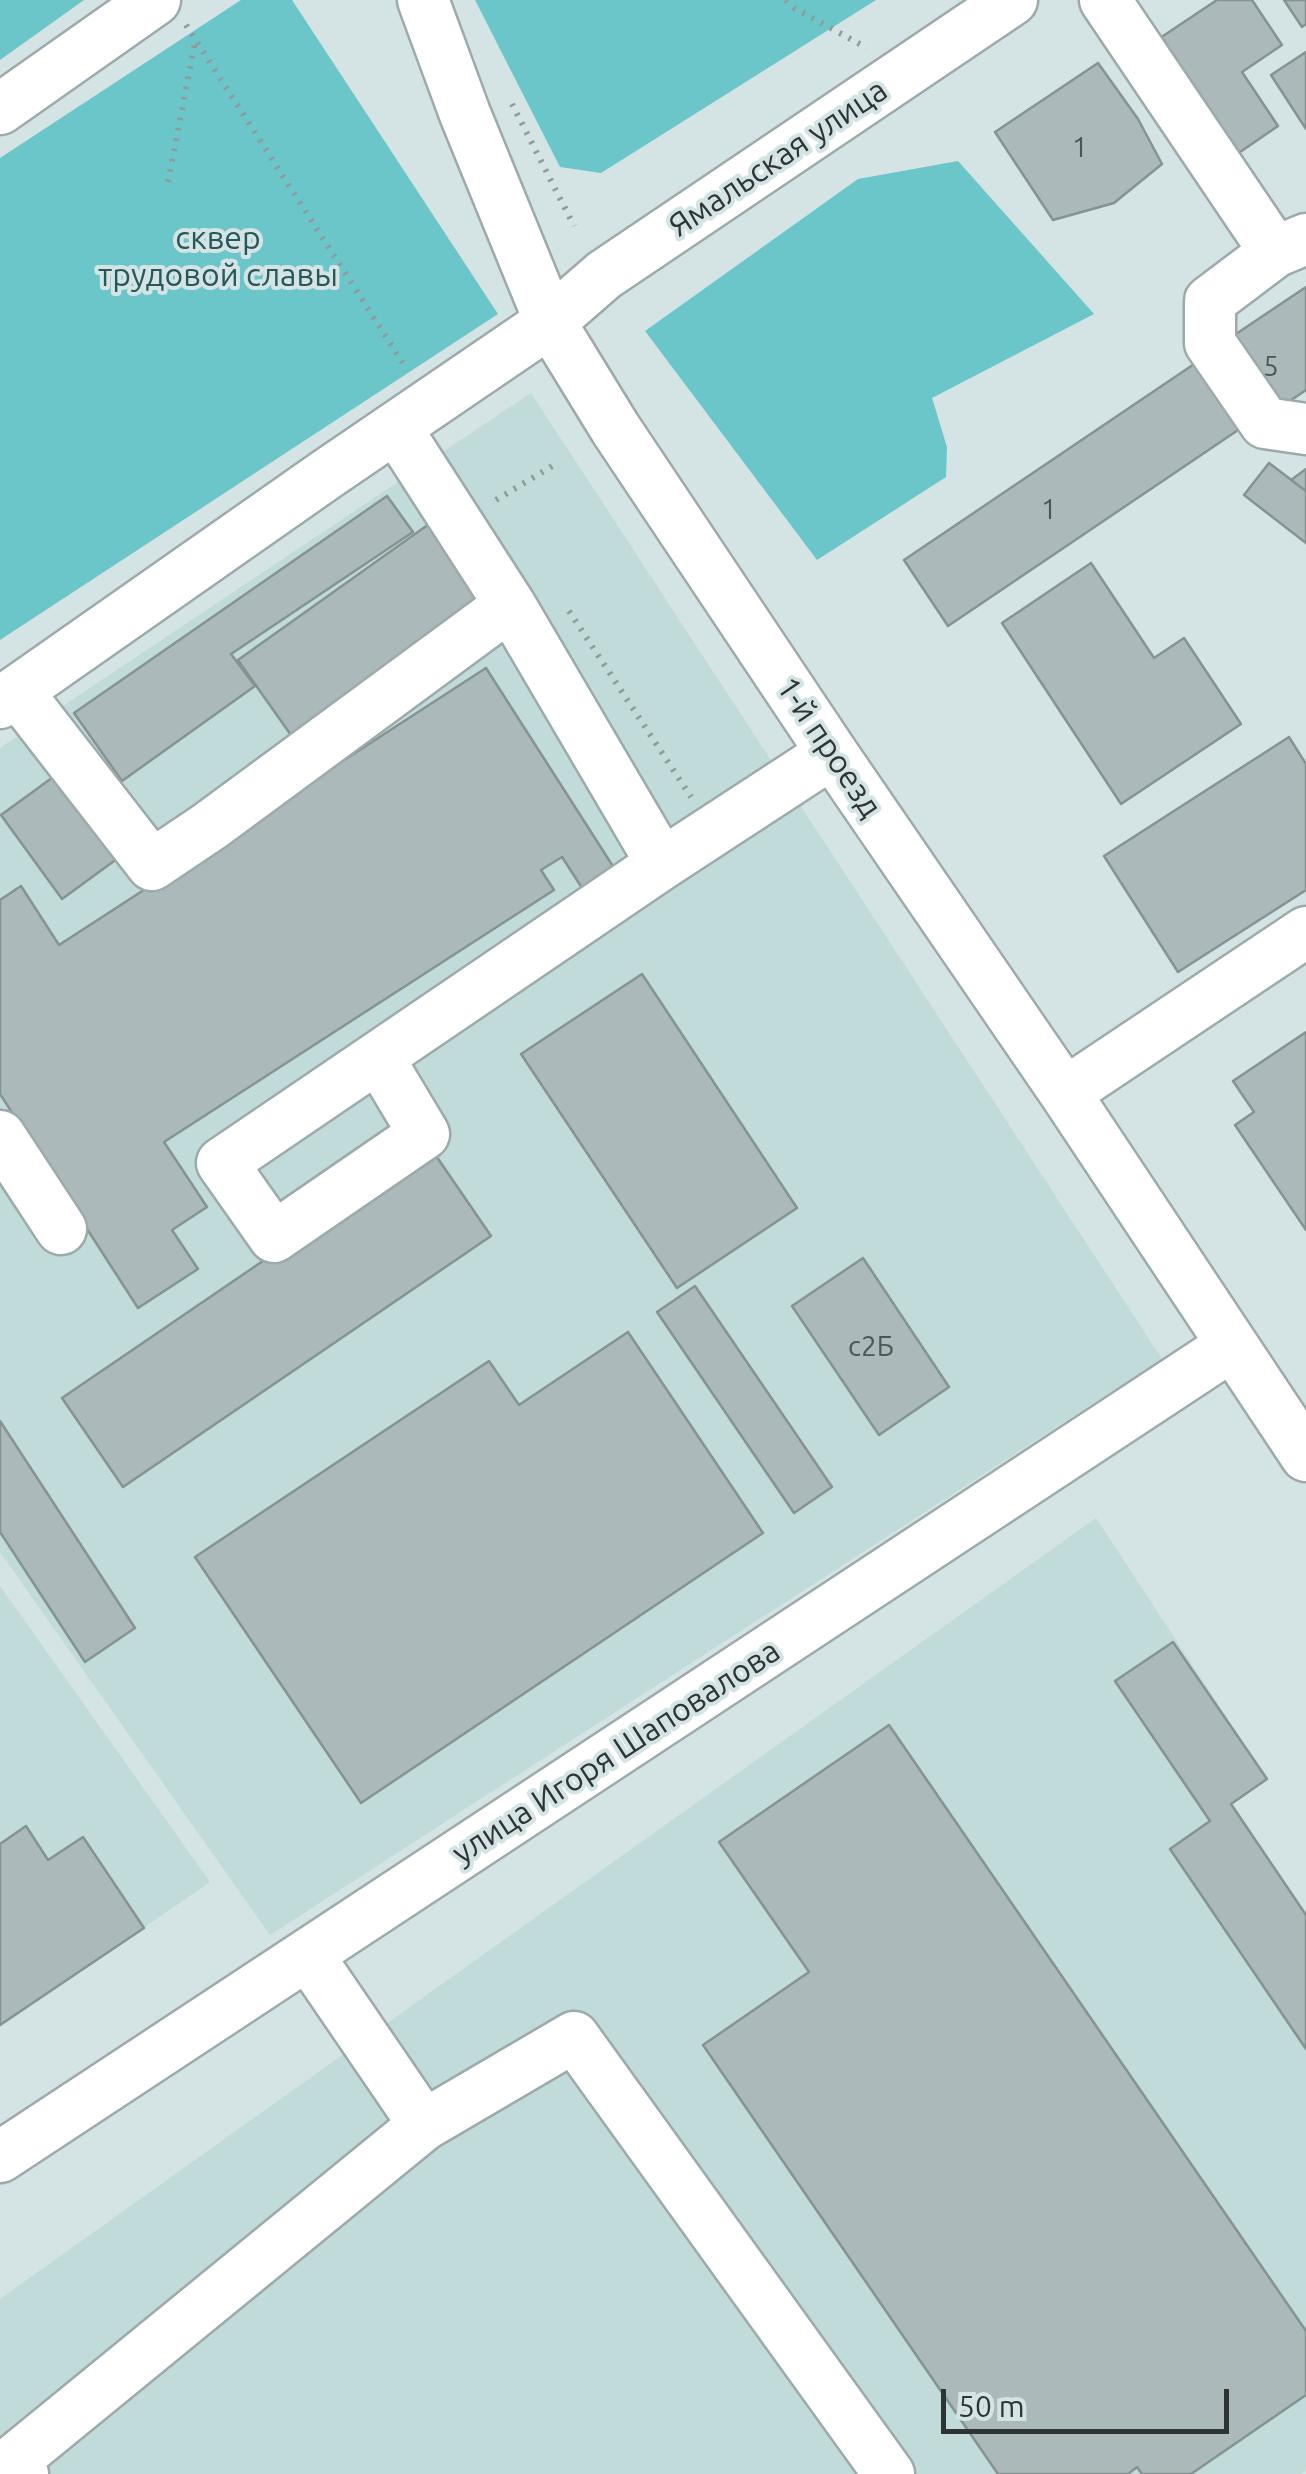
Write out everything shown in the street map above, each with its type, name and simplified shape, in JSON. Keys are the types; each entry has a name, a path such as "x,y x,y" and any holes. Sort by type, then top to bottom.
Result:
{"street":[{"name":"1-й проезд","path":"423,0 550,322 615,428 1306,1456"},
{"name":"Ямальская улица","path":"8,697 550,322 604,275 948,17 1012,0"},
{"path":"1105,0 1290,246 1210,300 1210,343 1264,423 1306,429"},
{"path":"0,109 168,8"},
{"path":"396,428 510,605 662,864"},
{"path":"8,697 152,865 510,605"},
{"path":"378,1057 832,752"},
{"path":"1064,1093 1306,932"},
{"path":"0,1136 62,1230"},
{"name":"улица Игоря Шаповалова","path":"0,2157 1231,1346"},
{"path":"308,1955 424,2125"},
{"path":"23,2474 12,2460 424,2125 574,2037 889,2474"}],"path":[{"path":"786,0 870,50"},
{"path":"168,8 196,40 296,196"},
{"path":"168,182 196,40"},
{"path":"504,87 574,226"},
{"path":"496,500 559,462"}],"shaded area":[{"path":"531,393 1162,1359 270,1935 0,1552 0,748"},
{"path":"1096,1518 1267,1779 1231,1804 1306,1915 1306,2471 0,2474 0,2299"},
{"path":"0,1586 210,1882 0,2027"}],"green space":[{"path":"0,0 84,0 0,60"},
{"name":"сквер трудовой славы","path":"241,0 292,0 498,314 0,640 0,158"},
{"path":"475,0 876,0 601,173 560,167"},
{"path":"958,161 1094,314 932,398 947,447 946,477 817,560 645,331 858,179"}],"building":[{"path":"1217,0 1252,0 1282,45 1242,72 1278,126 1227,161 1151,44"},
{"path":"1284,0 1306,0 1306,24 1302,27"},
{"path":"1306,52 1306,129 1271,75"},
{"path":"1098,63 1138,119 1162,164 1114,203 1053,220 995,132"},
{"path":"1306,287 1306,390 1269,415 1221,344"},
{"path":"1206,356 1250,422 948,626 904,560"},
{"path":"1269,463 1306,491 1306,543 1244,495"},
{"path":"1306,469 1306,491 1291,480"},
{"path":"387,496 413,532 231,654 255,686 122,781 74,713"},
{"path":"429,524 485,602 293,738 238,660"},
{"path":"1091,563 1154,658 1184,638 1241,724 1121,804 1002,623"},
{"path":"486,668 616,871 584,891 562,857 541,870 554,890 164,1142 207,1207 172,1230 198,1269 138,1308 0,1094 0,900 21,886 59,945"},
{"path":"1289,737 1306,764 1306,890 1178,972 1104,856"},
{"path":"60,772 121,856 62,899 1,815"},
{"path":"642,974 797,1208 677,1288 521,1054"},
{"path":"1306,1032 1306,1230 1235,1125 1254,1112 1233,1081"},
{"path":"430,1147 491,1236 123,1487 62,1398"},
{"path":"863,1258 949,1387 879,1435 792,1306"},
{"path":"695,1286 832,1487 794,1513 657,1312"},
{"path":"628,1332 763,1533 361,1803 195,1557 489,1361 519,1405"},
{"path":"0,1421 135,1628 85,1662 0,1532"},
{"path":"1173,1642 1267,1779 1231,1804 1306,1915 1306,2049 1170,1849 1210,1821 1115,1681"},
{"path":"889,1725 1306,2331 1306,2395 1191,2474 1142,2474 1137,2467 1128,2474 998,2474 703,2045 809,1972 719,1842"},
{"path":"26,1826 48,1860 83,1837 144,1928 0,2025 0,1844"}]}
